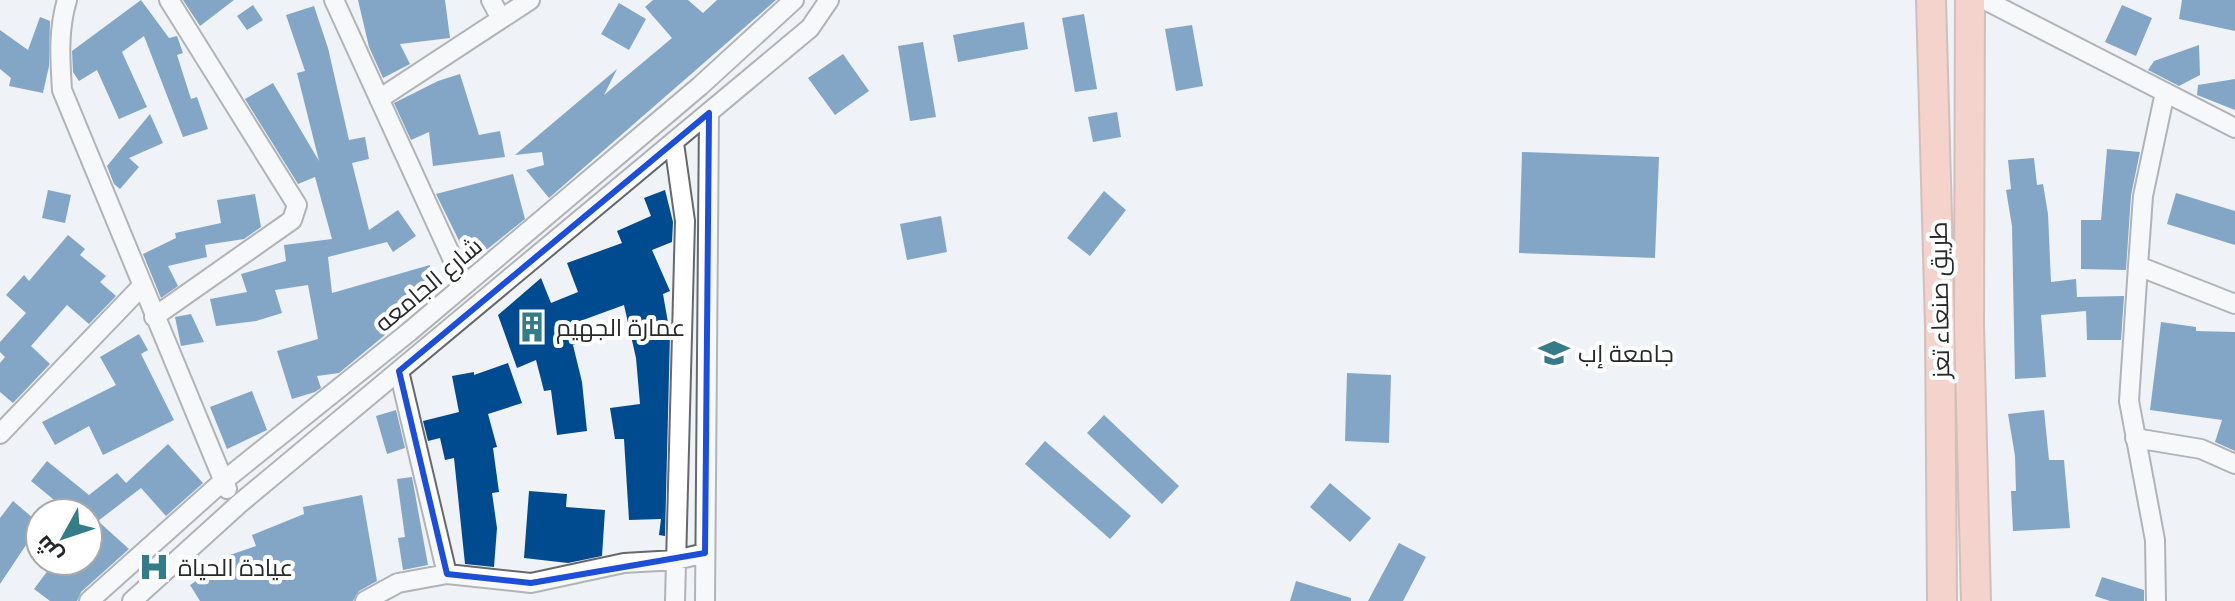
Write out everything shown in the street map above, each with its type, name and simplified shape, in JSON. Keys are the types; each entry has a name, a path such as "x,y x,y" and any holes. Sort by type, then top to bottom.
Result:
{"highway":[{"name":"طريق صنعاء تعز","path":"1931,0 1940,326 1942,601"},
{"name":"طريق صنعاء تعز","path":"1970,0 1969,325 1976,601"}],"street":[{"path":"67,0 62,16 60,51 62,90 221,483 239,504"},
{"path":"154,317 292,220 297,205 169,0"},
{"path":"334,0 464,284"},
{"path":"491,0 501,19"},
{"path":"379,99 530,0"},
{"name":"شارع الجامعه","path":"89,601 221,483 700,86 794,0"},
{"name":"شارع الجامعه","path":"132,601 239,504 810,28 829,0"},
{"path":"1985,0 2235,128"},
{"path":"2156,601 2155,540 2129,401 2143,196 2165,92"},
{"path":"705,601 709,113"},
{"path":"674,143 685,221 675,601"},
{"path":"2138,266 2235,304"},
{"path":"0,434 141,287"},
{"path":"399,371 447,574"},
{"path":"2135,438 2201,449 2235,464"},
{"path":"365,601 398,583 447,574 531,583 624,563 676,560 705,553"}],"highlighted area":[{"path":"709,113 705,553 531,583 447,574 399,371"}],"building":[{"path":"141,0 169,38 177,36 183,53 177,55 191,99 197,97 208,129 183,137 144,36 122,52 147,107 119,119 97,70 79,81 73,72 72,51"},
{"path":"183,0 234,0 200,26"},
{"path":"358,0 445,0 450,38 400,44 410,64 383,78 369,47"},
{"path":"653,0 688,0 703,13 717,0 776,0 549,198 526,170 544,165 542,152 515,155 617,69 604,95 672,38 645,7"},
{"path":"2182,0 2235,0 2235,31 2179,19"},
{"path":"619,3 646,19 629,50 601,34"},
{"path":"253,5 263,20 247,30 237,16"},
{"path":"2122,5 2152,18 2136,56 2105,42"},
{"path":"314,6 328,48 349,140 365,137 369,159 352,163 369,230 398,210 416,236 393,252 387,242 328,257 332,293 430,265 437,292 339,373 317,376 321,388 292,399 277,351 318,339 308,285 275,290 282,313 256,321 216,326 210,299 247,292 241,274 286,261 284,245 332,239 315,177 298,184 245,99 273,83 319,161 297,73 305,71 286,15"},
{"path":"1084,14 1097,89 1075,92 1062,18"},
{"path":"40,17 50,21 49,66 43,93 9,86 11,78 0,69 0,30 28,50"},
{"path":"1024,22 1028,49 958,62 953,35"},
{"path":"1192,25 1203,86 1176,91 1165,29"},
{"path":"923,42 936,117 910,121 898,46"},
{"path":"2199,45 2200,75 2179,86 2148,70 2154,61"},
{"path":"843,54 869,91 835,115 808,78"},
{"path":"460,74 479,135 500,131 505,157 433,166 429,132 411,140 394,103 438,81"},
{"path":"2235,79 2235,110 2197,95 2198,85"},
{"path":"1117,112 1121,137 1093,142 1088,117"},
{"path":"150,114 163,143 129,158 139,167 120,189 114,184 107,166"},
{"path":"2107,149 2140,152 2131,195 2126,270 2081,269 2081,220 2101,220"},
{"path":"1522,152 1659,157 1655,258 1519,253"},
{"path":"2034,158 2037,185 2043,184 2048,214 2051,282 2076,279 2077,297 2124,296 2121,340 2087,340 2086,311 2041,315 2046,377 2015,379 2012,226 2006,190 2011,189 2008,160"},
{"path":"513,174 525,219 470,263 436,194"},
{"path":"48,190 71,195 65,223 42,218"},
{"path":"665,190 673,222 672,242 652,250 670,291 663,294 670,334 665,536 659,535 661,519 629,520 624,439 615,439 610,408 640,404 636,358 624,305 572,324 580,342 573,345 582,382 587,431 557,435 551,390 544,391 536,360 517,368 498,315 541,278 551,303 578,292 567,263 622,243 617,231 651,216 644,198"},
{"path":"1104,191 1126,210 1090,256 1067,238"},
{"path":"2176,193 2235,211 2235,245 2167,224"},
{"path":"255,194 261,227 244,239 205,245 207,257 168,266 178,286 161,298 143,254 176,238 175,233 221,223 217,200"},
{"path":"941,216 947,252 907,260 900,224"},
{"path":"68,235 85,249 80,255 106,276 100,282 116,296 89,324 67,305 31,346 50,364 13,403 0,392 0,363 5,357 0,352 0,342 26,313 6,295 24,275 29,281"},
{"path":"191,314 204,342 181,346 175,317"},
{"path":"2161,322 2196,327 2196,331 2235,332 2235,451 2215,442 2222,420 2150,410"},
{"path":"139,334 148,350 141,354 174,420 103,455 89,426 55,445 42,422 116,385 100,357"},
{"path":"508,363 522,403 488,414 497,447 493,448 499,492 492,493 497,528 494,567 465,564 454,458 445,460 440,438 428,441 423,421 459,412 452,376 474,372 474,375"},
{"path":"1347,373 1391,375 1389,443 1345,441"},
{"path":"252,391 267,430 227,449 210,407"},
{"path":"396,410 405,448 387,454 376,416"},
{"path":"2044,410 2049,460 2064,460 2070,528 2013,531 2011,491 2016,491 2015,456 2008,414"},
{"path":"1104,415 1179,486 1162,504 1087,433"},
{"path":"1045,441 1131,516 1110,539 1025,464"},
{"path":"168,444 203,483 166,516 141,488 104,516 104,497 50,497 31,481 47,461 89,495 117,473 126,483"},
{"path":"412,477 428,565 403,570 398,538 405,537 397,479"},
{"path":"1330,483 1371,518 1350,542 1310,507"},
{"path":"529,491 567,494 566,507 605,510 602,556 568,563 524,558"},
{"path":"362,495 377,581 359,591 353,601 200,601 190,585 232,558 230,555 256,546 252,535 304,514 303,507"},
{"path":"13,501 24,510 24,548 0,584 0,518"},
{"path":"104,526 129,549 104,571"},
{"path":"1399,543 1426,557 1403,601 1368,601"},
{"path":"43,577 98,577 81,592 77,601 50,601 34,589"},
{"path":"2102,577 2144,590 2144,601 2110,601 2095,596"},
{"path":"1296,581 1351,598 1351,601 1290,601"}],"place":[{"name":"عمارة الجهيم","path":"532,327"},
{"name":"جامعة إب","path":"1554,353"},
{"name":"عيادة الحياة","path":"154,567"}]}
